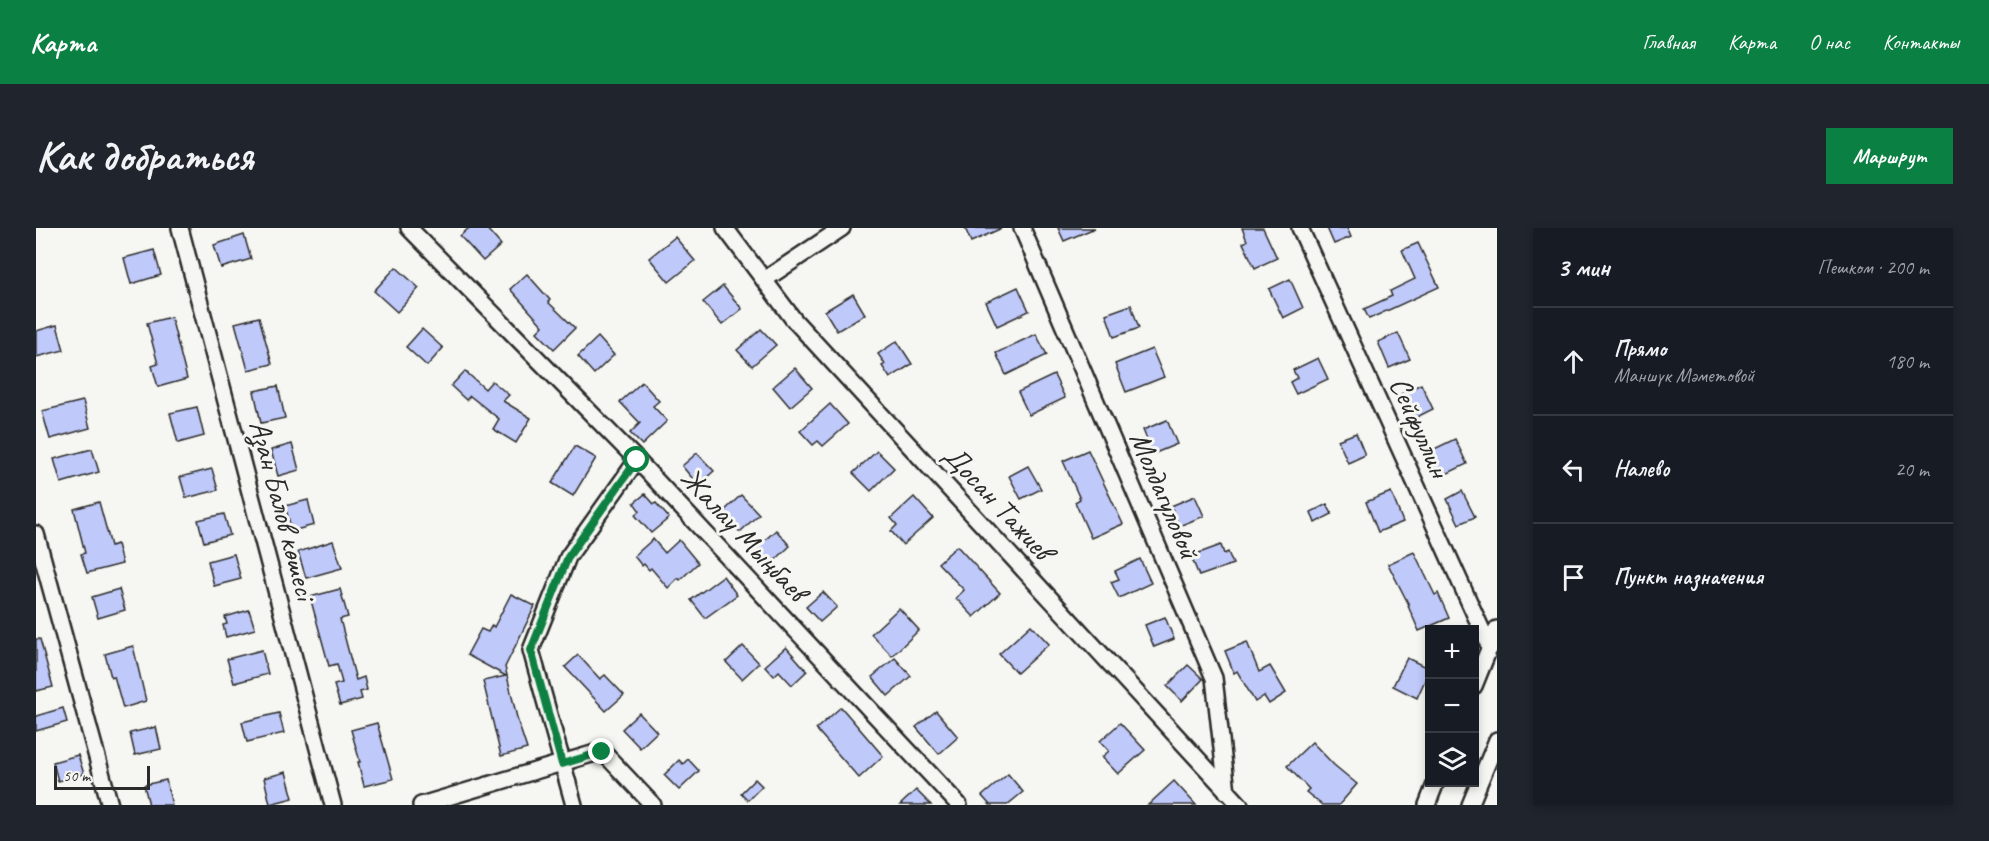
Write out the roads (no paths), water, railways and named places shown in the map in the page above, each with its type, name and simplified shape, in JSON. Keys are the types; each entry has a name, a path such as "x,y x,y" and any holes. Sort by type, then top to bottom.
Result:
{"street":[{"name":"Азан Балов көшесі","path":"180,228 333,805"},
{"name":"Жалау Мыңбаев","path":"409,228 637,460 959,805"},
{"name":"Досан Тажиев","path":"725,228 794,320 1240,805"},
{"path":"764,280 842,228"},
{"name":"Молдагуловой","path":"1022,228 1214,678 1227,792"},
{"name":"Сейфуллин","path":"1300,228 1490,648"},
{"path":"574,805 531,650 568,557 637,460"},
{"path":"36,534 111,805"},
{"path":"1477,679 1497,629"},
{"path":"1470,805 1497,740"},
{"path":"421,805 602,752 653,805"},
{"path":"1427,805 1434,787"}]}
